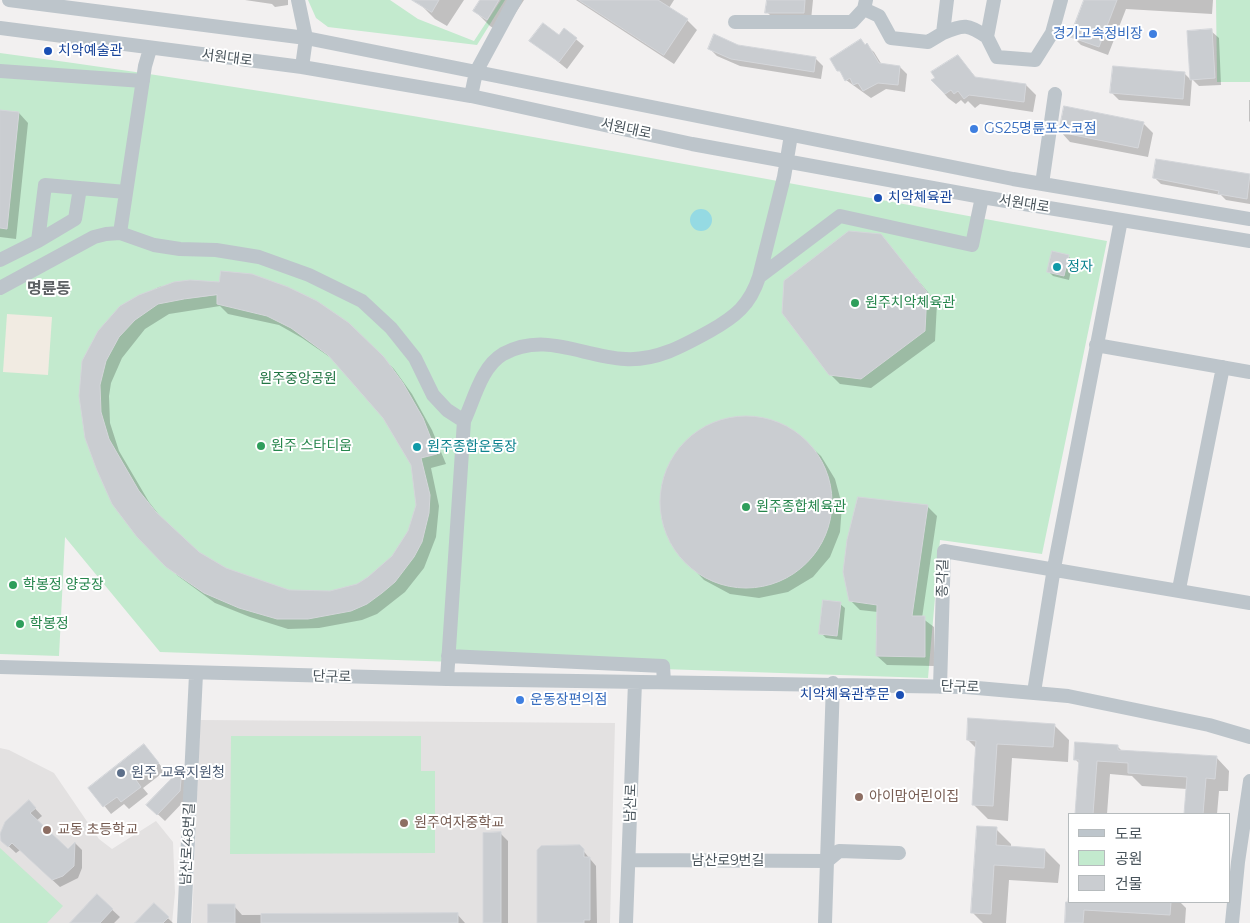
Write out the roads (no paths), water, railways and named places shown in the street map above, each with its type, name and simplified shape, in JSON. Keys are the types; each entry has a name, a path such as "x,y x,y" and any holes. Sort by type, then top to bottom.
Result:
{"street":[{"name":"서원대로","path":"9,0 306,38 1042,184 1250,219"},
{"path":"298,0 306,38 302,67"},
{"path":"471,96 476,72 516,0"},
{"path":"943,33 947,0"},
{"path":"987,37 994,0"},
{"path":"735,22 852,22 865,4 879,16 891,38 928,42 943,33 961,26 974,29 987,37 997,57 1035,60 1052,33 1061,0"},
{"name":"서원대로","path":"0,28 150,49 302,67 471,96 692,144 982,197 1250,241"},
{"path":"120,233 143,81 150,49"},
{"path":"0,70 143,81"},
{"path":"1042,184 1055,94"},
{"path":"447,680 464,422 487,368 502,355 524,346 548,344 626,359 662,355 720,325 746,305 754,292 787,161 791,135"},
{"path":"38,241 45,184 126,192"},
{"path":"0,260 38,241 75,219 80,188"},
{"path":"758,277 840,216 972,245 982,197"},
{"path":"1034,692 1054,568 1096,345 1122,220"},
{"path":"0,288 94,237 120,233 154,245 180,249 216,250 259,257 309,274 362,300 391,328 415,358 433,395 447,410 464,422"},
{"path":"1096,345 1250,372"},
{"path":"1179,589 1223,367"},
{"name":"종각길","path":"940,686 944,551 1179,589 1250,603"},
{"path":"448,656 663,666 664,682"},
{"name":"단구로","path":"0,667 447,680 833,683 940,686 1068,696 1209,725 1250,737"},
{"name":"남산로48번길","path":"184,923 196,674"},
{"name":"남산로","path":"626,923 635,682"},
{"path":"825,923 833,683"},
{"path":"1232,923 1238,862 1250,780"},
{"name":"남산로9번길","path":"629,860 827,861 839,851 899,853"}],"water":[{"path":"701,209 709,212 712,220 709,228 701,231 693,228 690,220 693,212"}],"place":[{"name":"경기고속정비장","path":"1153,34"},
{"name":"치악예술관","path":"48,51"},
{"name":"GS25명륜포스코점","path":"974,129"},
{"name":"치악체육관","path":"878,198"},
{"name":"정자","path":"1057,267"},
{"name":"원주치악체육관","path":"855,303"},
{"name":"원주 스타디움","path":"261,446"},
{"name":"원주종합운동장","path":"417,447"},
{"name":"원주종합체육관","path":"746,507"},
{"name":"학봉정 양궁장","path":"13,585"},
{"name":"학봉정","path":"20,624"},
{"name":"치악체육관후문","path":"900,695"},
{"name":"운동장편의점","path":"520,700"},
{"name":"원주 교육지원청","path":"121,773"},
{"name":"아이맘어린이집","path":"859,797"},
{"name":"원주여자중학교","path":"404,823"},
{"name":"교동 초등학교","path":"47,830"}],"district":[{"name":"명륜동","path":"49,289"}],"park label":[{"name":"원주중앙공원","path":"298,379"}]}
